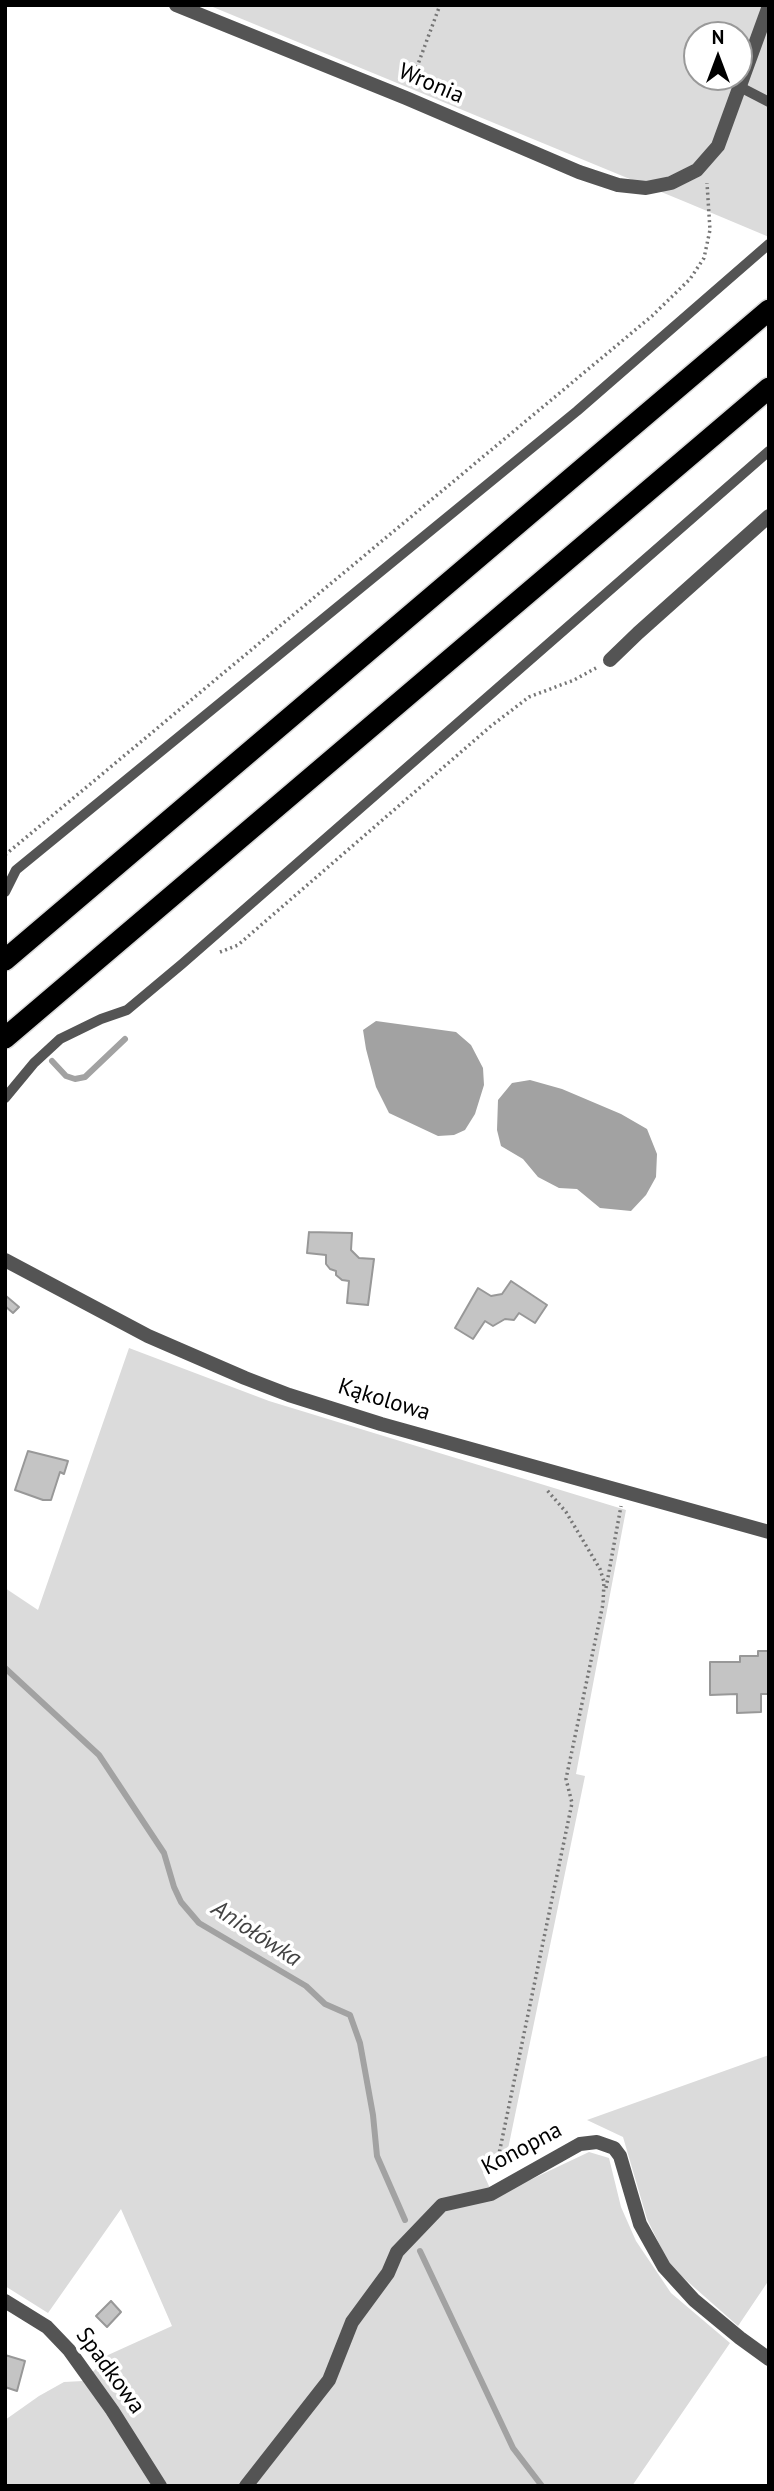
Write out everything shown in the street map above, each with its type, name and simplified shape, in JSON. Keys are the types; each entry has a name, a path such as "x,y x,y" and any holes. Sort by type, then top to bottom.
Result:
{"highway":[{"path":"5,960 769,310"},
{"path":"5,1038 769,388"}],"street":[{"name":"Wronia","path":"176,5 406,98 579,172 618,185 646,188 671,183 697,170"},
{"path":"753,51 769,6"},
{"path":"697,170 718,146 739,91"},
{"path":"610,660 769,516"},
{"name":"Kąkolowa","path":"5,1260 148,1336 245,1378 381,1424 769,1532"},
{"name":"Konopna","path":"246,2486 329,2380 352,2322 388,2273 397,2252 442,2205 491,2193 580,2144 597,2142 614,2148 620,2156 643,2231 664,2267 694,2300 769,2359"},
{"name":"Spadkowa","path":"5,2301 47,2327 69,2350 112,2410 160,2486"}],"lane":[{"path":"748,91 769,102"},
{"path":"5,892 16,870 577,411 769,244"},
{"path":"5,1098 34,1063 60,1039 101,1018 127,1010 182,964 769,451"}],"path":[{"path":"406,98 440,5"},
{"path":"5,855 641,325 690,279 704,258 710,230 708,184 697,170"},
{"path":"215,953 238,946 491,726 529,697 574,680 610,660"},
{"path":"542,1486 566,1513 600,1569 604,1582 603,1604"},
{"path":"491,2193 572,1803 566,1779 624,1492"}],"shaded area":[{"path":"208,5 769,5 769,237"},
{"path":"376,1021 456,1032 471,1045 483,1068 484,1085 475,1114 465,1130 454,1135 438,1136 389,1113 376,1087 363,1030"},
{"path":"530,1080 562,1089 621,1114 647,1129 657,1154 656,1177 646,1195 631,1211 600,1208 577,1189 559,1188 538,1177 523,1159 501,1146 497,1130 498,1100 512,1083"},
{"path":"129,1348 269,1401 626,1510 576,1774 585,1776 508,2149 483,2173 494,2197 589,2152 609,2158 621,2207 636,2241 671,2293 730,2343 632,2486 5,2486 5,2420 64,2382 83,2381 102,2363 97,2360 172,2326 121,2209 48,2313 5,2286 5,1588 38,1610"},
{"path":"769,2055 769,2280 738,2326 670,2266 647,2219 623,2137 587,2120"}],"building":[{"path":"309,1232 352,1233 351,1250 359,1258 374,1259 368,1305 347,1303 349,1281 342,1280 336,1275 336,1271 330,1269 326,1264 326,1255 307,1253"},
{"path":"511,1281 547,1305 535,1323 519,1313 514,1320 505,1319 493,1326 485,1321 473,1339 455,1328 478,1288 491,1296 502,1294"},
{"path":"6,1296 19,1307 13,1313 5,1306"},
{"path":"28,1451 68,1461 64,1474 60,1472 51,1500 43,1500 15,1490"},
{"path":"758,1651 769,1651 769,1694 761,1694 761,1712 737,1713 737,1694 710,1695 710,1662 740,1662 740,1656 758,1656"},
{"path":"111,2301 121,2312 107,2327 96,2316"},
{"path":"5,2355 25,2361 17,2391 5,2387"}],"waterway":[{"path":"52,1061 66,1076 75,1079 85,1077 125,1039"},
{"name":"Aniołówka","path":"5,1668 99,1755 164,1853 181,1902 199,1923 306,1986 325,2004 350,2015 360,2043 373,2115 377,2156 405,2220"},
{"name":"Aniołówka","path":"420,2251 513,2448 542,2486"}]}
